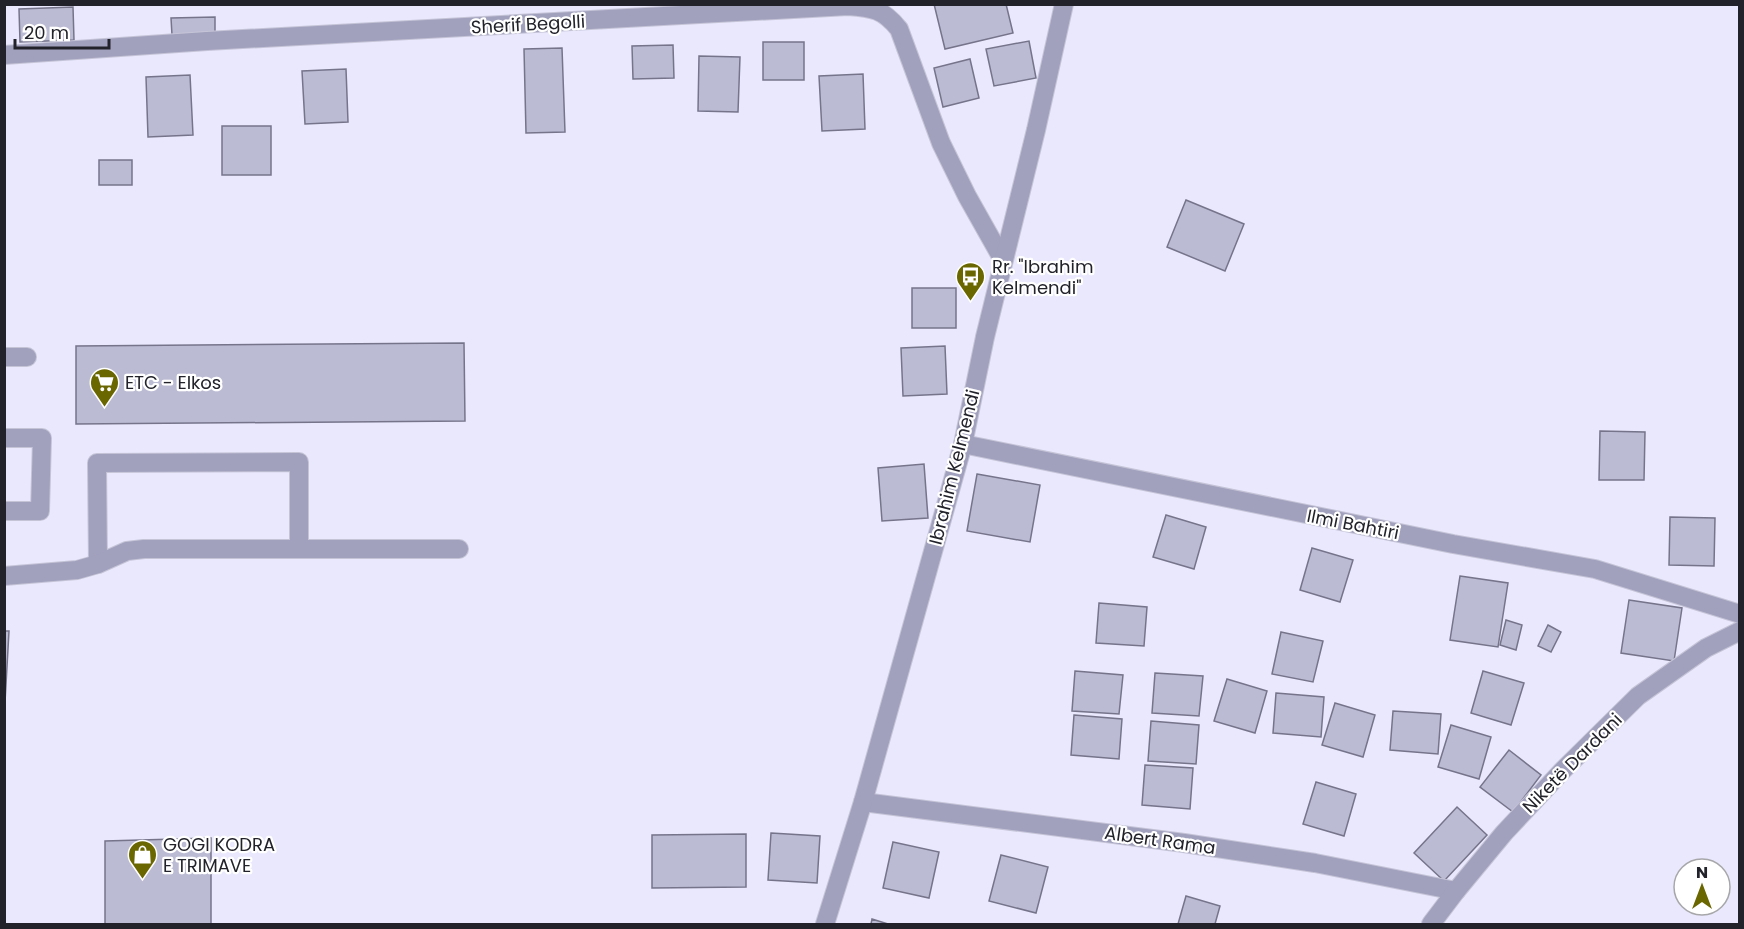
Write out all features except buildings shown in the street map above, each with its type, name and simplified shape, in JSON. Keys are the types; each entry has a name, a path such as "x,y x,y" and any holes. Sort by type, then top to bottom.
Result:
{"street":[{"name":"Ibrahim Kelmendi","path":"825,924 863,802 963,444 1003,260 1065,4"},
{"name":"Sherif Begolli","path":"4,55 207,41 848,6 879,10 899,29 941,143 967,196 1003,260"},
{"path":"4,357 27,357"},
{"path":"4,438 42,438 40,511 4,511"},
{"name":"Ilmi Bahtiri","path":"963,444 1441,542 1594,569 1740,614"},
{"path":"98,564 97,463 299,462 299,549"},
{"path":"4,576 77,570 98,564 127,550 459,549"},
{"name":"Niketë Dardani","path":"1431,924 1526,809 1638,696 1706,648 1740,631"},
{"name":"Albert Rama","path":"863,802 1185,843 1315,863 1456,891"}],"place":[{"name":"Rr. \"Ibrahim Kelmendi\"","path":"971,302"},
{"name":"ETC - Elkos","path":"104,408"},
{"name":"GOGI KODRA E TRIMAVE","path":"142,880"}]}
